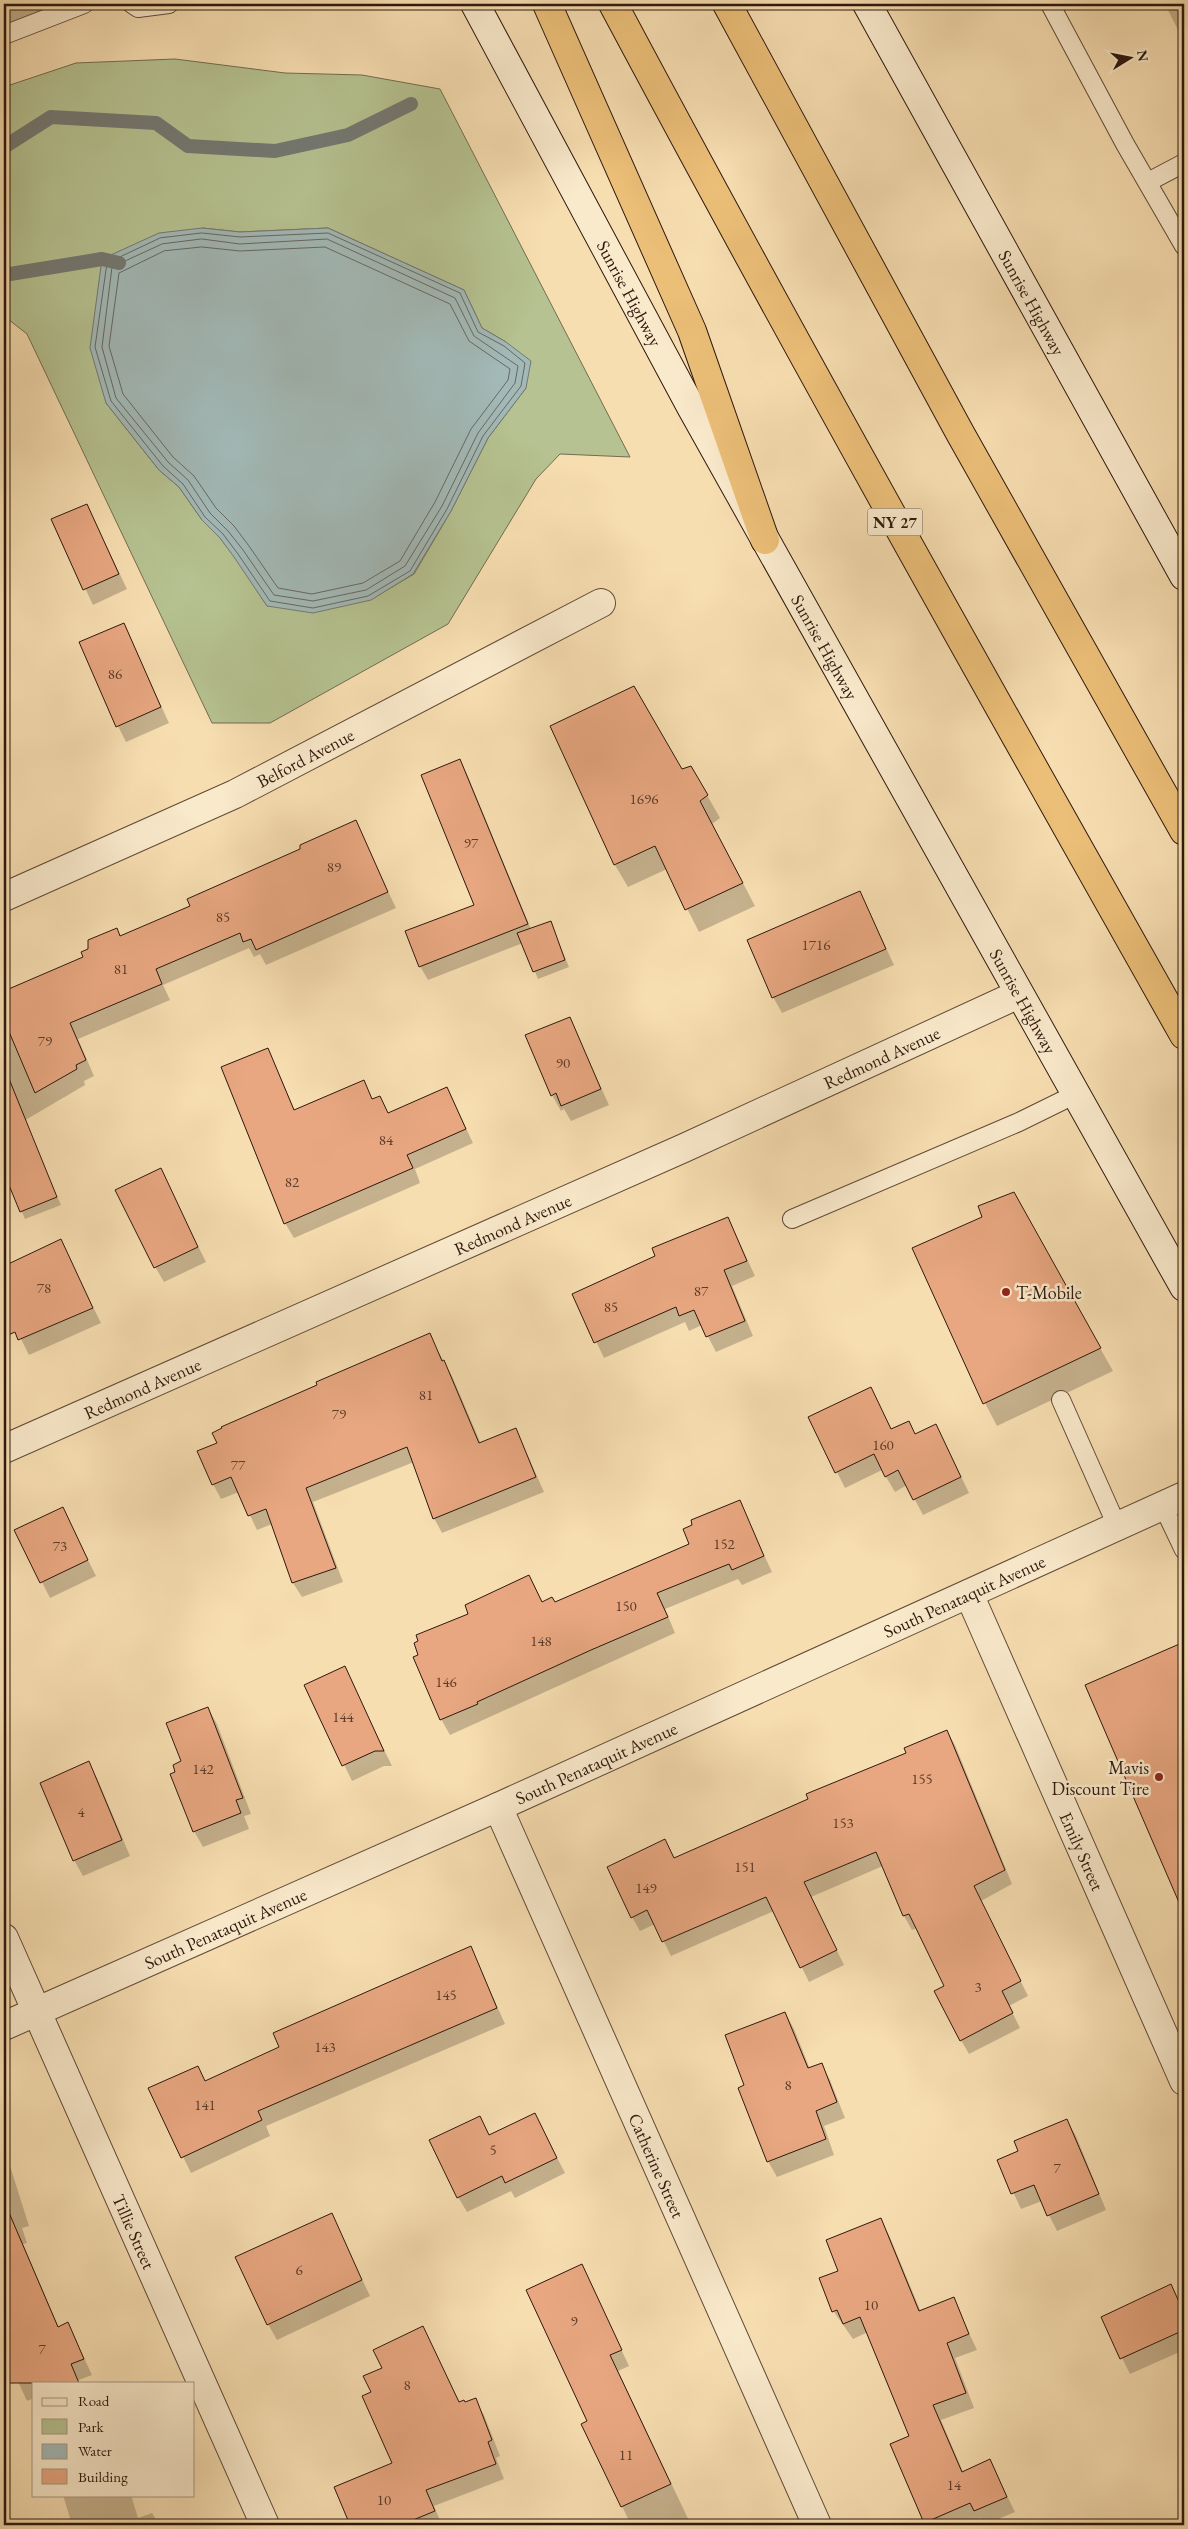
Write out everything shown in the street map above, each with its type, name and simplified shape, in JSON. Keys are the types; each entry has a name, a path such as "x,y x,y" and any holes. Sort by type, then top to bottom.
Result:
{"highway":[{"path":"547,4 692,331 765,540"},
{"name":"NY 27","path":"614,4 731,225 894,521 1184,1036"},
{"path":"727,4 960,433 1184,831"}],"street":[{"name":"Sunrise Highway","path":"475,4 614,266 765,540 1184,1287"},
{"name":"Sunrise Highway","path":"867,4 1184,576"},
{"name":"Belford Avenue","path":"4,897 235,794 600,603"},
{"name":"Redmond Avenue","path":"4,1449 684,1148 1019,994"},
{"name":"South Penataquit Avenue","path":"4,2026 498,1807 1174,1501"},
{"name":"Emily Street","path":"968,1594 1184,2081"},
{"name":"Catherine Street","path":"498,1807 817,2525"},
{"name":"Tillie Street","path":"4,1938 265,2525"}],"lane":[{"path":"4,35 84,4"},
{"path":"132,4 138,8 169,4"},
{"path":"1050,4 1184,246"},
{"path":"1148,182 1184,163"},
{"path":"792,1219 1019,1122 1076,1094"},
{"path":"1061,1400 1117,1526"},
{"path":"1174,1501 1184,1550"}],"green space":[{"path":"175,59 285,73 362,75 440,89 630,457 560,454 536,479 448,624 270,723 212,723 27,334 4,316 4,87 76,63","holes":["202,228 240,232 328,228 464,290 482,328 506,342 526,388 488,438 451,511 414,574 370,600 267,606 235,557 220,538 202,520 179,487 159,470 106,403"]}],"water":[{"path":"202,228 240,232 328,228 464,290 482,328 506,342 531,361 526,388 488,438 451,511 413,574 371,600 313,613 267,606 220,538 202,520 179,487 159,470 106,403 90,348 102,259 159,233"}],"building":[{"path":"87,504 119,574 83,590 51,519"},
{"path":"124,623 161,707 116,727 79,642"},
{"path":"634,686 682,769 691,766 708,795 700,801 743,883 685,910 655,846 614,865 550,726"},
{"path":"460,759 528,924 419,967 405,931 474,905 421,775"},
{"path":"356,820 388,892 256,950 251,939 243,942 240,933 156,969 162,984 70,1023 86,1060 76,1065 77,1069 35,1093 4,1020 4,991 83,957 81,952 88,949 88,940 117,928 120,936 190,906 187,899 300,849 300,845"},
{"path":"860,891 886,949 772,998 747,940"},
{"path":"551,921 565,960 533,972 517,933"},
{"path":"570,1017 601,1089 561,1106 556,1093 551,1096 525,1035"},
{"path":"268,1048 294,1110 364,1080 372,1099 380,1096 388,1113 447,1087 466,1129 407,1155 413,1168 284,1224 221,1067"},
{"path":"5,1069 57,1197 20,1212 4,1173"},
{"path":"161,1168 198,1247 154,1268 115,1190"},
{"path":"1014,1192 1101,1348 983,1404 912,1248 982,1217 978,1206"},
{"path":"728,1217 747,1261 724,1270 745,1321 706,1337 694,1310 679,1316 676,1307 594,1343 572,1294 655,1256 652,1248"},
{"path":"61,1239 93,1308 18,1340 15,1332 4,1337 4,1266"},
{"path":"430,1333 442,1361 444,1360 479,1443 516,1428 536,1477 433,1519 407,1447 306,1488 336,1568 292,1583 266,1509 248,1516 231,1477 212,1485 197,1451 217,1443 212,1433 221,1427 317,1385 316,1382"},
{"path":"871,1387 891,1429 909,1421 915,1434 936,1424 961,1477 913,1500 898,1470 885,1477 874,1454 835,1473 808,1417"},
{"path":"740,1500 764,1556 732,1570 729,1564 657,1593 668,1617 591,1650 440,1720 413,1657 418,1655 414,1643 418,1641 416,1635 468,1614 465,1605 529,1575 542,1602 552,1597 555,1602 689,1544 683,1529 692,1525 691,1520"},
{"path":"63,1507 88,1560 40,1583 14,1530"},
{"path":"1184,1642 1184,1914 1085,1685"},
{"path":"345,1666 384,1751 375,1751 342,1766 304,1685"},
{"path":"208,1707 243,1798 236,1800 241,1813 193,1832 170,1774 175,1772 173,1765 181,1761 166,1723"},
{"path":"947,1730 1005,1870 974,1886 1021,1981 1002,1991 1013,2013 960,2041 934,1991 944,1986 909,1914 903,1916 876,1852 804,1882 837,1950 800,1968 766,1897 662,1942 647,1910 631,1918 607,1867 665,1839 674,1858 808,1799 806,1794 906,1753 904,1748"},
{"path":"89,1761 122,1840 73,1861 40,1783"},
{"path":"471,1946 497,2008 258,2111 262,2120 181,2158 148,2088 198,2066 205,2081 279,2047 273,2033"},
{"path":"785,2012 808,2068 822,2063 837,2102 816,2111 826,2139 767,2162 738,2088 744,2085 725,2035"},
{"path":"535,2113 557,2158 505,2183 502,2176 457,2198 429,2140 480,2116 489,2135"},
{"path":"1067,2119 1099,2194 1047,2216 1034,2185 1011,2194 997,2160 1018,2151 1014,2141"},
{"path":"4,2201 58,2327 68,2322 84,2359 71,2364 79,2382 4,2383"},
{"path":"332,2213 362,2280 267,2325 235,2257"},
{"path":"881,2218 919,2311 954,2297 969,2334 947,2343 966,2393 933,2405 962,2472 990,2459 1007,2497 974,2511 970,2503 924,2523 890,2444 909,2436 860,2317 843,2324 837,2310 832,2312 819,2278 838,2271 826,2240"},
{"path":"582,2264 622,2350 610,2355 671,2484 621,2507 581,2424 587,2421 526,2290"},
{"path":"1171,2284 1184,2313 1184,2330 1120,2359 1101,2317"},
{"path":"423,2326 459,2402 476,2398 492,2440 488,2442 496,2464 426,2490 435,2511 401,2525 350,2525 334,2487 392,2463 362,2396 371,2392 363,2376 382,2368 373,2350"}],"waterway":[{"path":"4,147 51,117 156,123 188,146 275,151 348,135 411,104"},
{"path":"4,275 102,259 119,263"}],"place":[{"name":"T-Mobile","path":"1006,1292"},
{"name":"Mavis Discount Tire","path":"1159,1777"}]}
